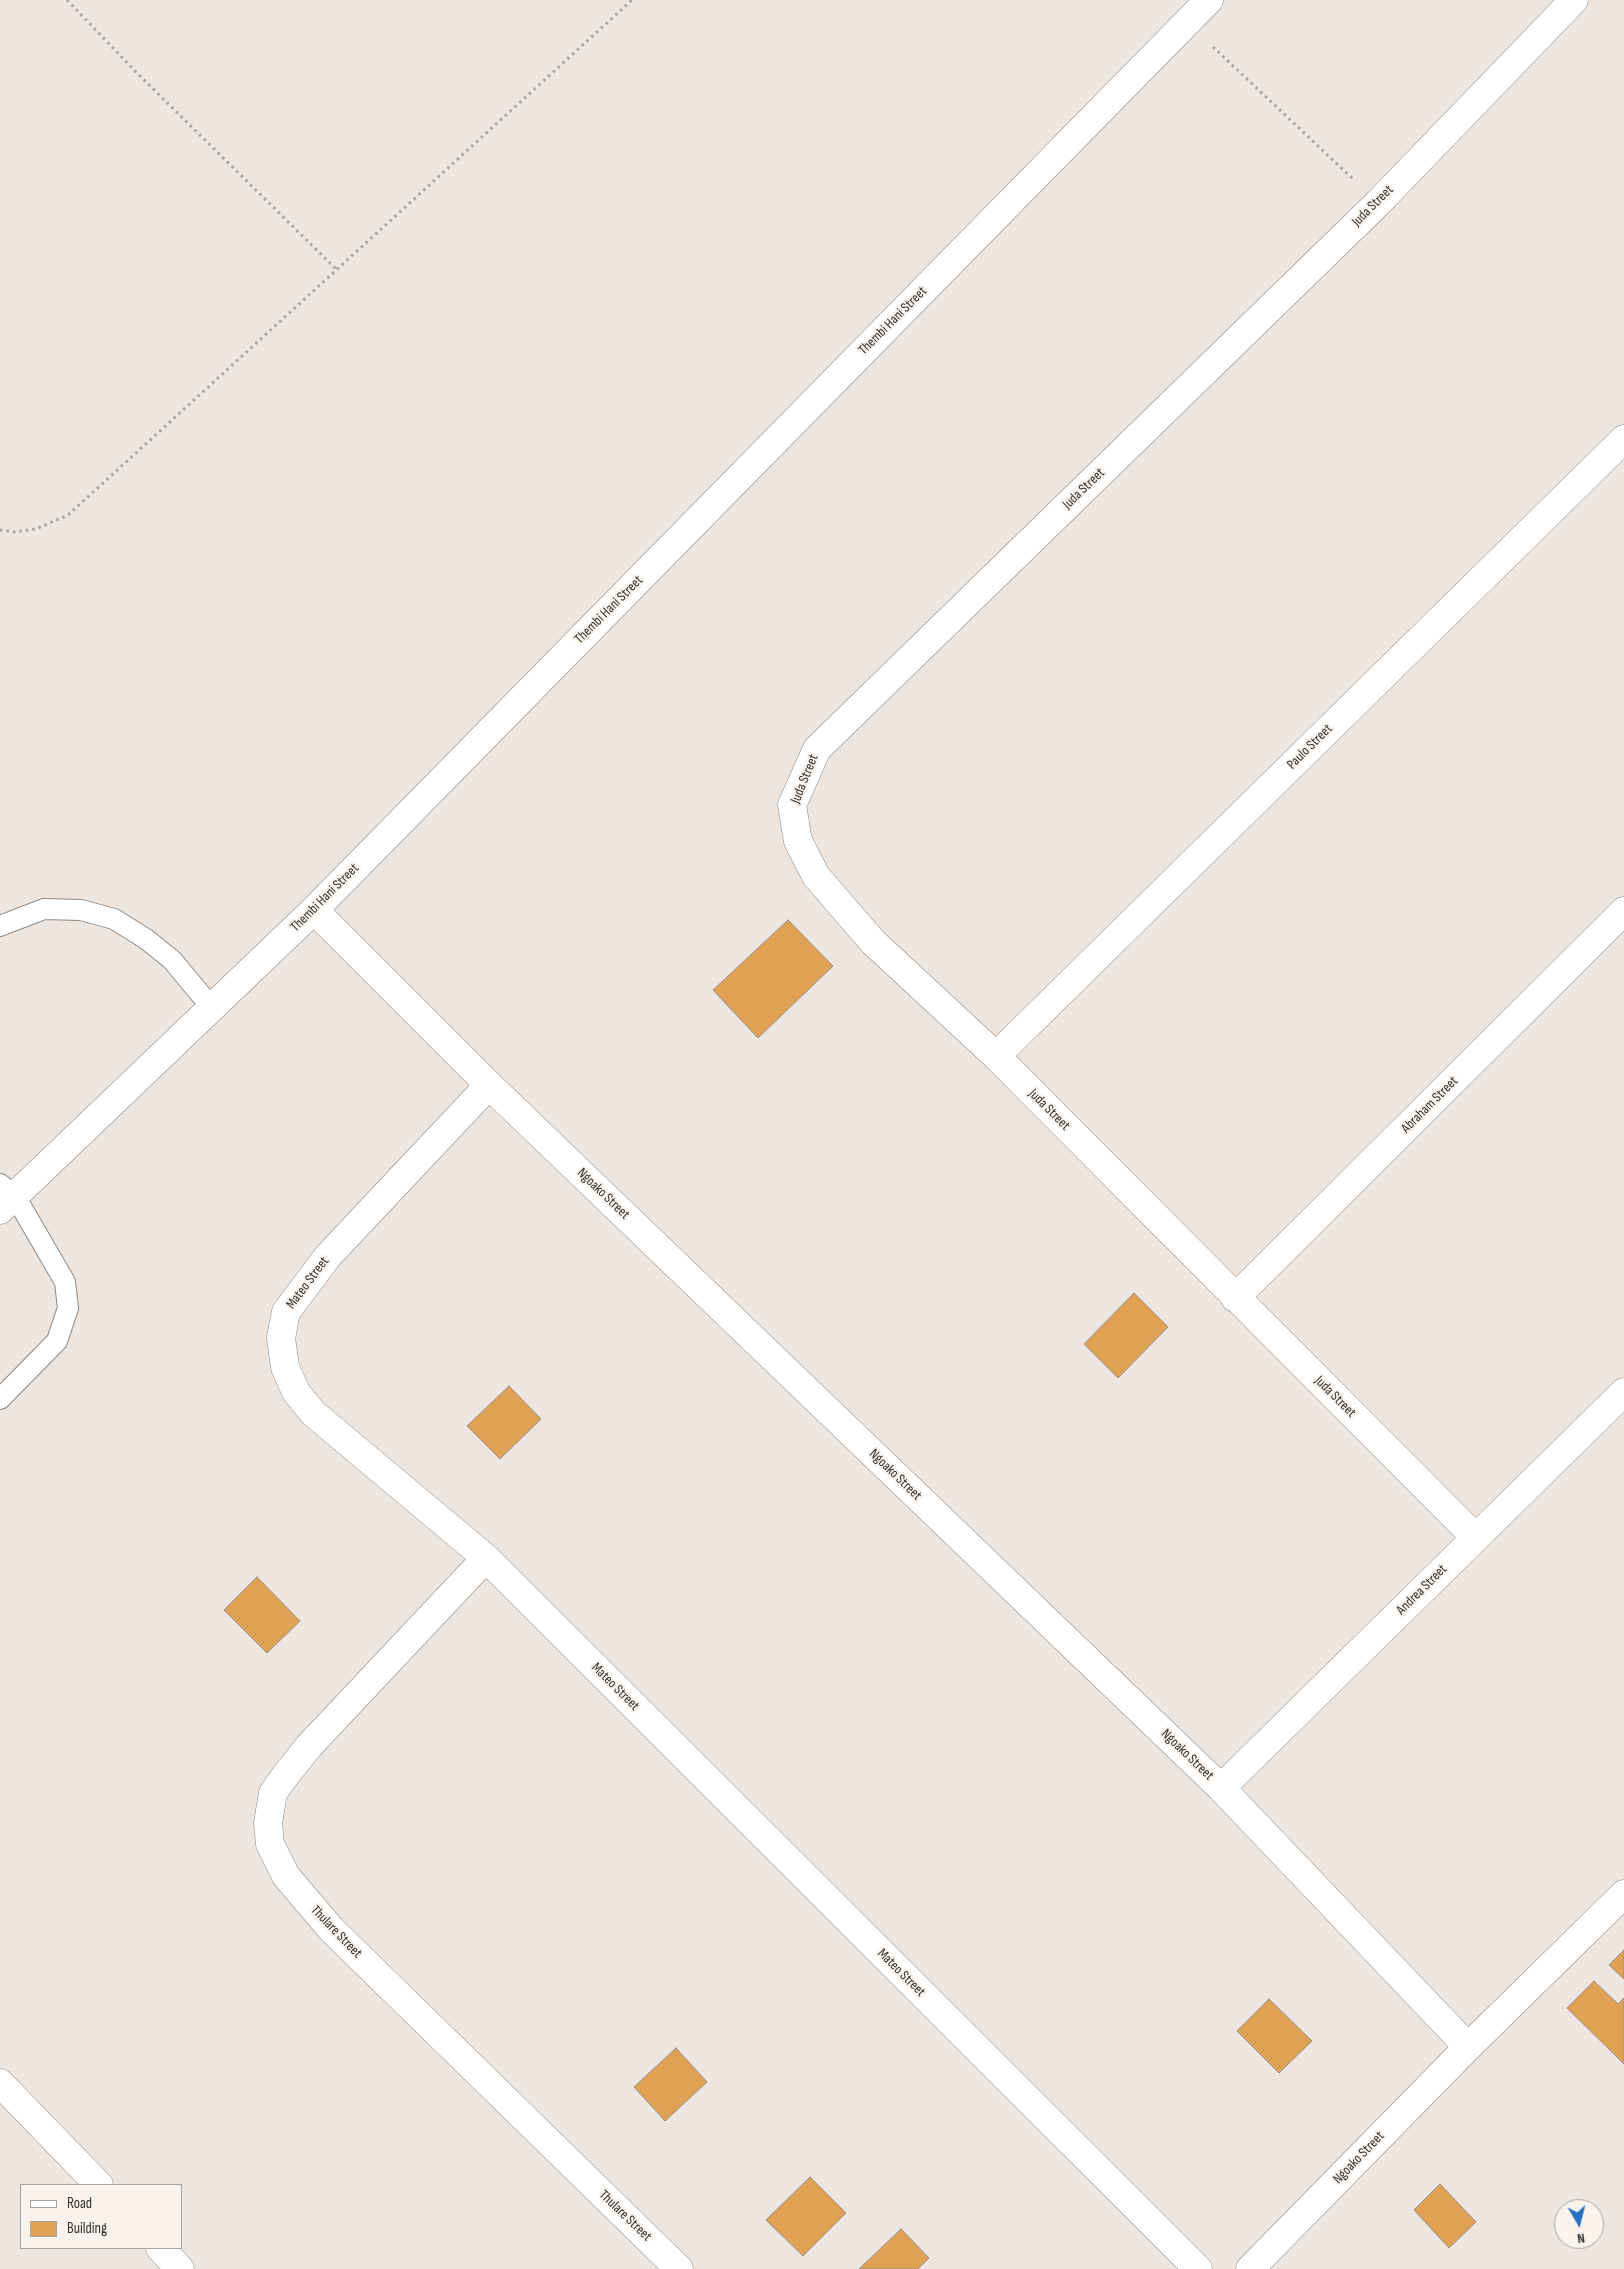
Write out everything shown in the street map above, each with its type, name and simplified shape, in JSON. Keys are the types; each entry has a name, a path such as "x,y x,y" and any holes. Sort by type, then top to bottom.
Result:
{"street":[{"name":"Thembi Hani Street","path":"5,1196 212,1008 314,910 1209,0"},
{"name":"Juda Street","path":"1475,1537 996,1056 873,942 816,876 798,841 792,805 818,749 1378,203 1574,0"},
{"name":"Paulo Street","path":"996,1056 1624,439"},
{"name":"Ngoako Street","path":"314,910 489,1085 1221,1788 1468,2047"},
{"name":"Abraham Street","path":"1235,1298 1624,912"},
{"name":"Mateo Street","path":"489,1085 328,1256 286,1312 281,1338 285,1367 296,1392 312,1413 486,1558 1198,2269"},
{"name":"Andrea Street","path":"1221,1788 1624,1392"},
{"name":"Thulare Street","path":"486,1558 309,1746 285,1776 273,1793 268,1823 270,1844 286,1876 331,1929 679,2269"},
{"name":"Ngoako Street","path":"1250,2269 1468,2047 1624,1894"},
{"path":"0,2083 98,2184"},
{"path":"161,2249 180,2269"}],"lane":[{"path":"0,926 44,909 81,910 114,919 146,939 172,960 212,1008"},
{"path":"0,1399 57,1341 68,1308 65,1282 5,1196"}],"path":[{"path":"67,0 137,74 338,271"},
{"path":"0,530 15,532 36,529 68,515 338,271 632,0"},
{"path":"1187,22 1378,203"}],"building":[{"path":"788,920 833,966 758,1038 713,990"},
{"path":"1134,1293 1168,1327 1118,1378 1084,1344"},
{"path":"509,1386 541,1419 500,1459 467,1426"},
{"path":"257,1577 300,1621 267,1653 224,1610"},
{"path":"1624,1950 1624,1979 1609,1965"},
{"path":"1594,1981 1618,2004 1624,1998 1624,2064 1567,2008"},
{"path":"1269,1999 1312,2041 1279,2073 1237,2031"},
{"path":"676,2048 707,2082 665,2121 634,2087"},
{"path":"810,2177 846,2213 803,2256 766,2220"},
{"path":"1440,2184 1476,2222 1449,2248 1414,2210"},
{"path":"901,2229 929,2258 918,2269 859,2269"}]}
